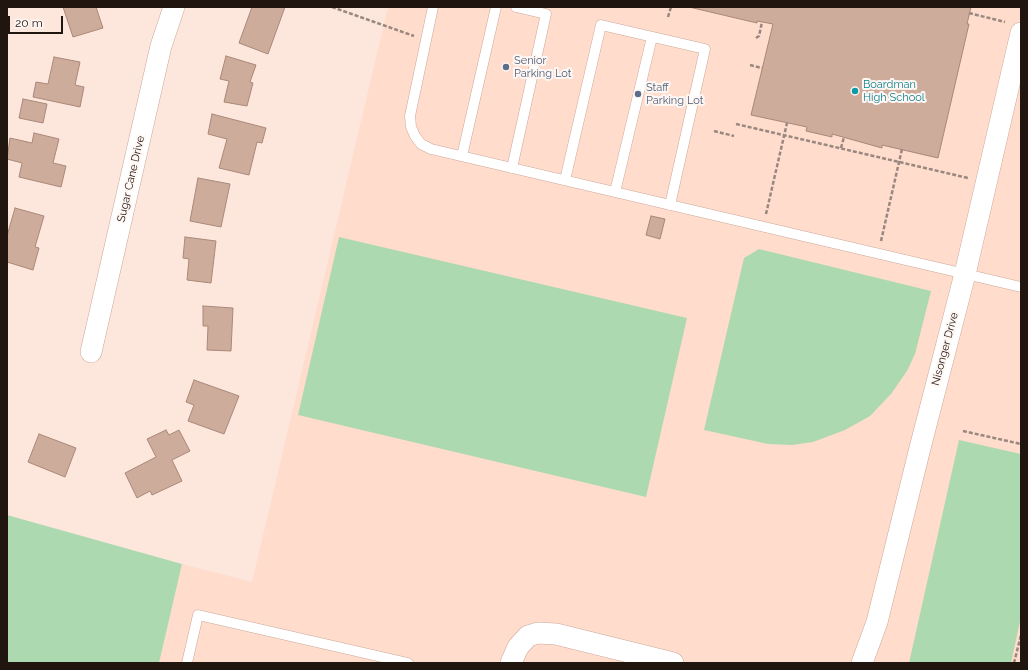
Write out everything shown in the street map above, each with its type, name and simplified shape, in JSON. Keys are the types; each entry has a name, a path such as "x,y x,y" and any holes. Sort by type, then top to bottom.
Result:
{"street":[{"name":"Sugar Cane Drive","path":"91,352 161,46 174,7"},
{"name":"Nisonger Drive","path":"862,663 877,622 965,274 1016,28"},
{"path":"511,663 518,647 528,636 538,633 556,634 673,663"}],"lane":[{"path":"433,7 411,105 411,127 421,144 431,149 1021,287"},
{"path":"462,156 496,7"},
{"path":"512,168 546,14 516,7"},
{"path":"565,180 601,26 706,49 670,205"},
{"path":"615,192 652,37"},
{"path":"187,663 198,615 369,659 408,663"}],"path":[{"path":"332,7 426,40"},
{"path":"668,17 671,7"},
{"path":"969,13 1016,28"},
{"path":"756,38 759,36 762,22"},
{"path":"750,65 762,68"},
{"path":"763,227 787,123"},
{"path":"736,124 976,180"},
{"path":"714,131 734,136"},
{"path":"841,148 844,137"},
{"path":"878,253 902,149"},
{"path":"963,431 1021,444"},
{"path":"1014,663 1021,635"}],"shaded area":[{"path":"388,7 1021,7 1021,663 159,663 182,564 252,582"}],"green space":[{"path":"339,237 687,318 646,497 298,415"},
{"path":"759,249 931,291 915,354 907,371 891,394 870,416 845,430 813,442 792,445 768,444 704,430 744,258"},
{"path":"959,440 1021,454 1021,617 1011,663 909,663"},
{"path":"7,515 182,564 159,663 7,663"}],"building":[{"path":"63,7 96,7 103,28 73,37"},
{"path":"252,7 285,7 268,54 239,43"},
{"name":"Boardman High School","path":"689,7 971,7 967,24 969,24 938,158 882,145 882,148 832,134 832,137 806,131 807,127 751,115 773,24 757,21 757,23"},
{"path":"226,56 256,65 250,82 253,83 247,106 224,102 229,81 220,79"},
{"path":"54,57 80,62 75,85 84,87 80,107 33,97 36,82 48,84"},
{"path":"23,99 47,104 43,123 19,118"},
{"path":"212,114 266,128 262,143 257,142 249,175 219,168 227,139 208,134"},
{"path":"34,133 59,139 53,163 66,166 61,187 19,177 22,163 7,159 10,138 32,143"},
{"path":"198,178 230,184 221,227 190,221"},
{"path":"15,208 44,216 35,247 39,248 33,270 7,262 7,236"},
{"path":"651,216 665,219 660,239 646,235"},
{"path":"185,237 216,241 211,283 187,280 189,259 183,258"},
{"path":"203,306 233,308 231,351 207,350 208,326 203,326"},
{"path":"194,380 239,396 224,434 188,421 194,405 186,402"},
{"path":"166,430 169,435 179,430 190,451 172,460 182,481 152,495 150,491 137,498 125,473 156,457 147,439"},
{"path":"39,434 76,448 65,477 28,462"}],"place":[{"name":"Senior Parking Lot","path":"506,67"},
{"name":"Boardman High School","path":"855,91"},
{"name":"Staff Parking Lot","path":"638,94"}]}
